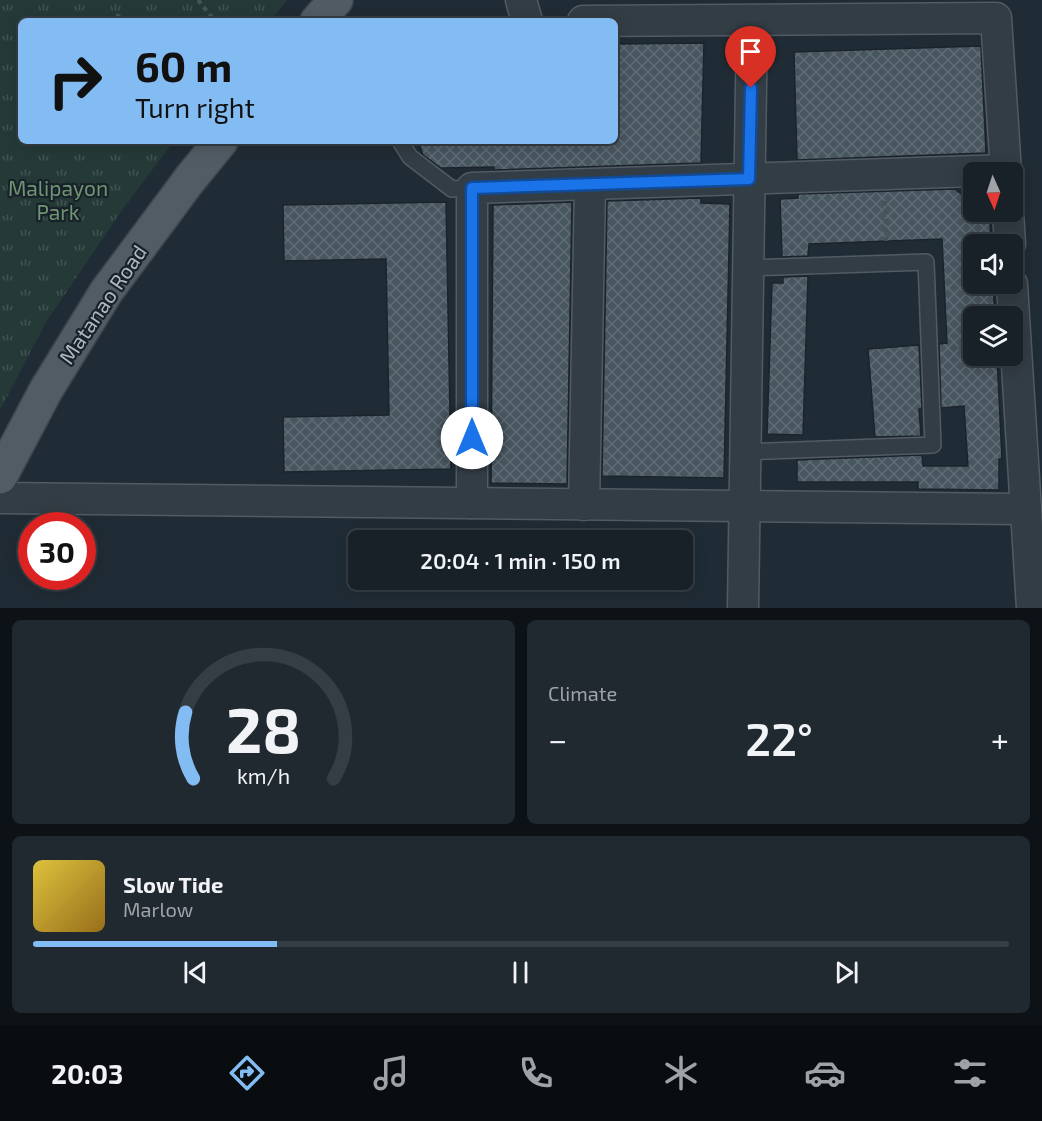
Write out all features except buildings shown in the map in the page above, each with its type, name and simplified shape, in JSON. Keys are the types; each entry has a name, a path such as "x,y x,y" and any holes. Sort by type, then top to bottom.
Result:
{"main road":[{"path":"320,18 336,0"},
{"name":"Matanao Road","path":"0,477 46,390 106,292 219,144"}],"street":[{"path":"521,0 525,18"},
{"path":"618,21 996,18 1005,162"},
{"path":"743,608 752,20"},
{"path":"472,503 472,188 963,172"},
{"path":"584,505 590,185"},
{"path":"1013,294 1032,608"},
{"path":"0,498 1026,509"}],"lane":[{"path":"402,144 410,157 452,189 472,188"},
{"path":"745,452 933,445 926,261 748,268"}],"path":[{"path":"198,0 213,18"},
{"path":"116,15 123,18"},
{"path":"884,174 887,263"}],"green space":[{"name":"Malipayon Park","path":"0,0 287,0 272,18 18,18 18,144 172,144 122,210 46,322 0,410"}],"route":[{"path":"472,438 472,188 749,179 751,88"}]}
